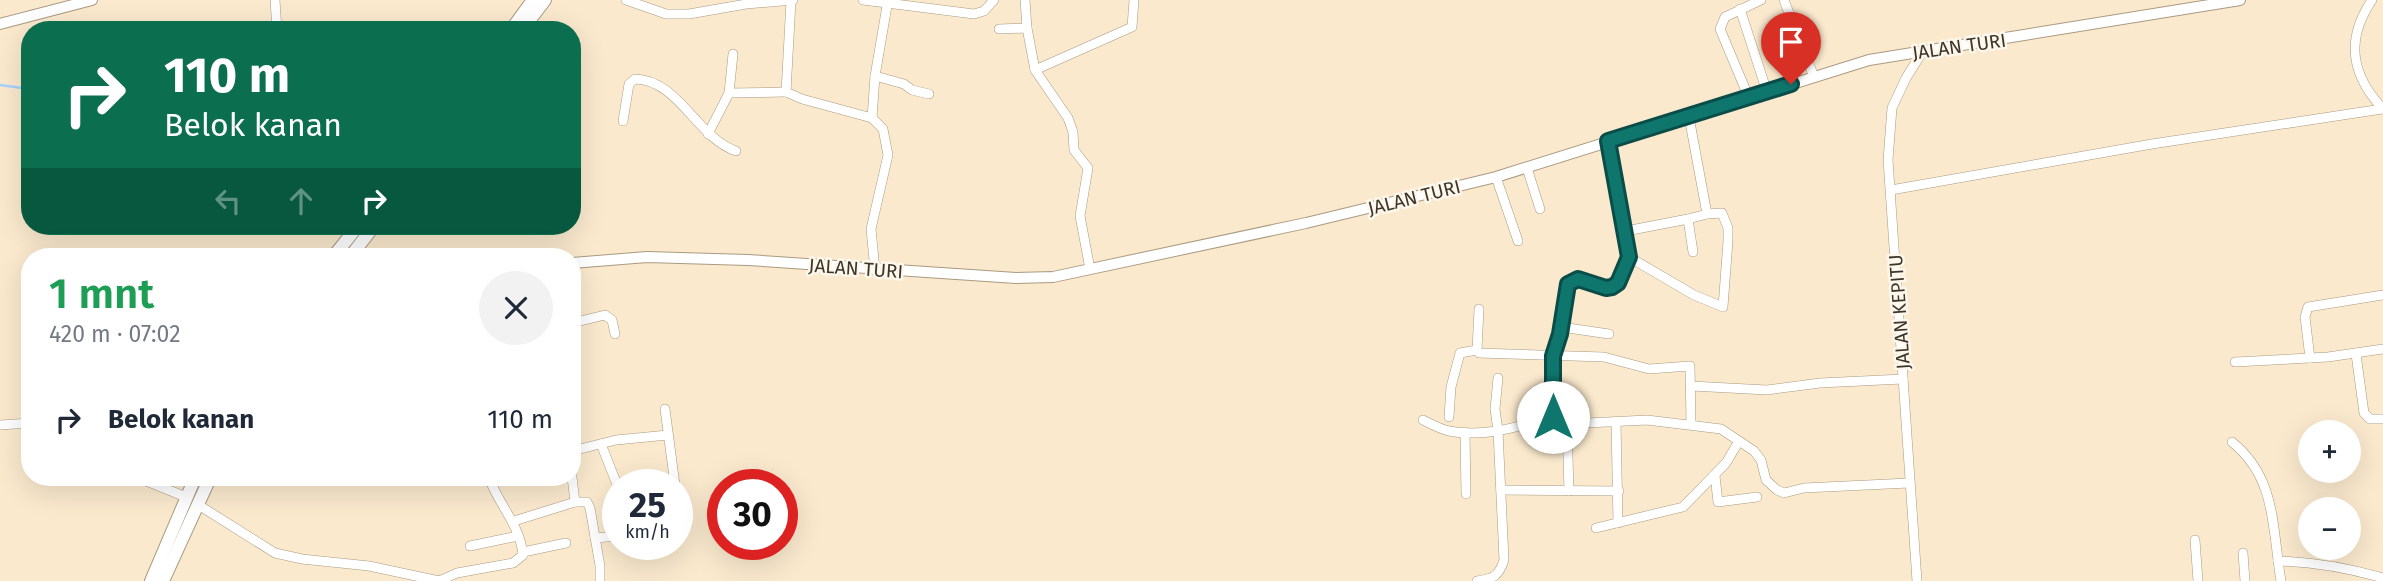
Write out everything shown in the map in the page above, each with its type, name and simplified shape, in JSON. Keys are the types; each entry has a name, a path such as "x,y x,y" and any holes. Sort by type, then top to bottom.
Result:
{"highway":[{"path":"518,21 533,0"},
{"path":"529,21 545,0"},
{"path":"159,576 192,500 194,486"},
{"path":"192,500 203,486"}],"main road":[{"path":"0,24 92,0"},
{"name":"JALAN TURI","path":"581,261 656,257 748,260 1016,278 1053,277 1307,223 1496,177 1869,60 2240,0"}],"street":[{"path":"275,0 276,21"},
{"path":"626,0 666,14 689,14 746,4 792,1 786,92"},
{"path":"712,0 713,11"},
{"path":"863,0 888,1 974,14 984,11 994,0"},
{"path":"1025,0 1035,70 1069,118 1074,150 1080,161 1087,166 1088,177 1080,216 1090,269"},
{"path":"1035,70 1132,27 1134,0"},
{"path":"1749,98 1720,29 1725,17 1761,0"},
{"path":"1784,0 1814,77"},
{"path":"2372,0 2359,26 2354,46 2355,61 2363,86 2383,109"},
{"path":"872,118 875,76 888,1"},
{"path":"1740,9 1767,92"},
{"path":"999,30 1027,28"},
{"name":"JALAN KEPITU","path":"1917,581 1888,160 1892,108 1923,51"},
{"path":"708,134 729,93 733,54"},
{"path":"1899,55 1905,57 1908,62 1906,78"},
{"path":"875,76 929,94"},
{"path":"623,121 629,84 635,79 648,79 671,95 708,134 736,151"},
{"path":"729,93 786,92 872,118 883,129 888,155 871,229 875,270"},
{"path":"1891,190 2152,144 2383,109"},
{"path":"1689,117 1707,214"},
{"path":"1553,417 1553,356 1568,284 1578,279 1606,288 1612,287 1618,283 1629,257 1608,141"},
{"path":"1527,168 1540,209"},
{"path":"1496,177 1518,241"},
{"path":"1626,231 1722,213 1728,228 1723,307 1695,295 1629,257"},
{"path":"1688,219 1693,252"},
{"path":"2310,358 2305,317 2308,307 2383,295"},
{"path":"1477,350 1479,309"},
{"path":"581,321 605,315 612,320 615,334"},
{"path":"1561,327 1608,334"},
{"path":"2235,362 2356,354 2383,349"},
{"path":"1449,417 1451,387 1460,353 1477,350 1479,353 1610,358 1648,369 1690,366 1691,424"},
{"path":"2356,354 2364,413 2370,419 2383,419"},
{"path":"1477,581 1492,579 1500,573 1504,560 1498,431 1494,409 1498,378"},
{"path":"1691,386 1767,390 1820,383 1903,379"},
{"path":"665,409 673,469"},
{"path":"1423,420 1446,431 1465,432 1498,431 1553,417 1567,424 1647,421 1691,424 1721,429 1754,451 1761,460 1766,480 1784,493 1804,488 1909,482"},
{"path":"1616,422 1618,523"},
{"path":"0,425 21,424"},
{"path":"1567,424 1569,491"},
{"path":"1465,432 1466,494"},
{"path":"581,449 616,440 668,435"},
{"path":"1596,528 1683,507 1715,476 1740,441"},
{"path":"2232,442 2248,454 2262,480 2274,524 2281,581"},
{"path":"601,444 611,469"},
{"path":"1715,476 1718,502 1757,497"},
{"path":"158,486 192,500 275,552 302,559 369,566 439,581 457,573 513,563 521,559 523,552 514,521 492,486"},
{"path":"573,486 575,502"},
{"path":"1501,490 1619,491"},
{"path":"514,521 585,501 589,505 600,581"},
{"path":"470,546 518,536"},
{"path":"595,538 602,537"},
{"path":"2195,540 2198,581"},
{"path":"523,552 566,543"},
{"path":"2243,552 2245,581"},
{"path":"2278,561 2324,565 2383,578"}],"waterway":[{"path":"0,85 21,88"}],"route":[{"path":"1553,417 1553,356 1560,334 1568,284 1578,279 1606,288 1612,287 1618,283 1629,257 1608,141 1791,84"}]}
